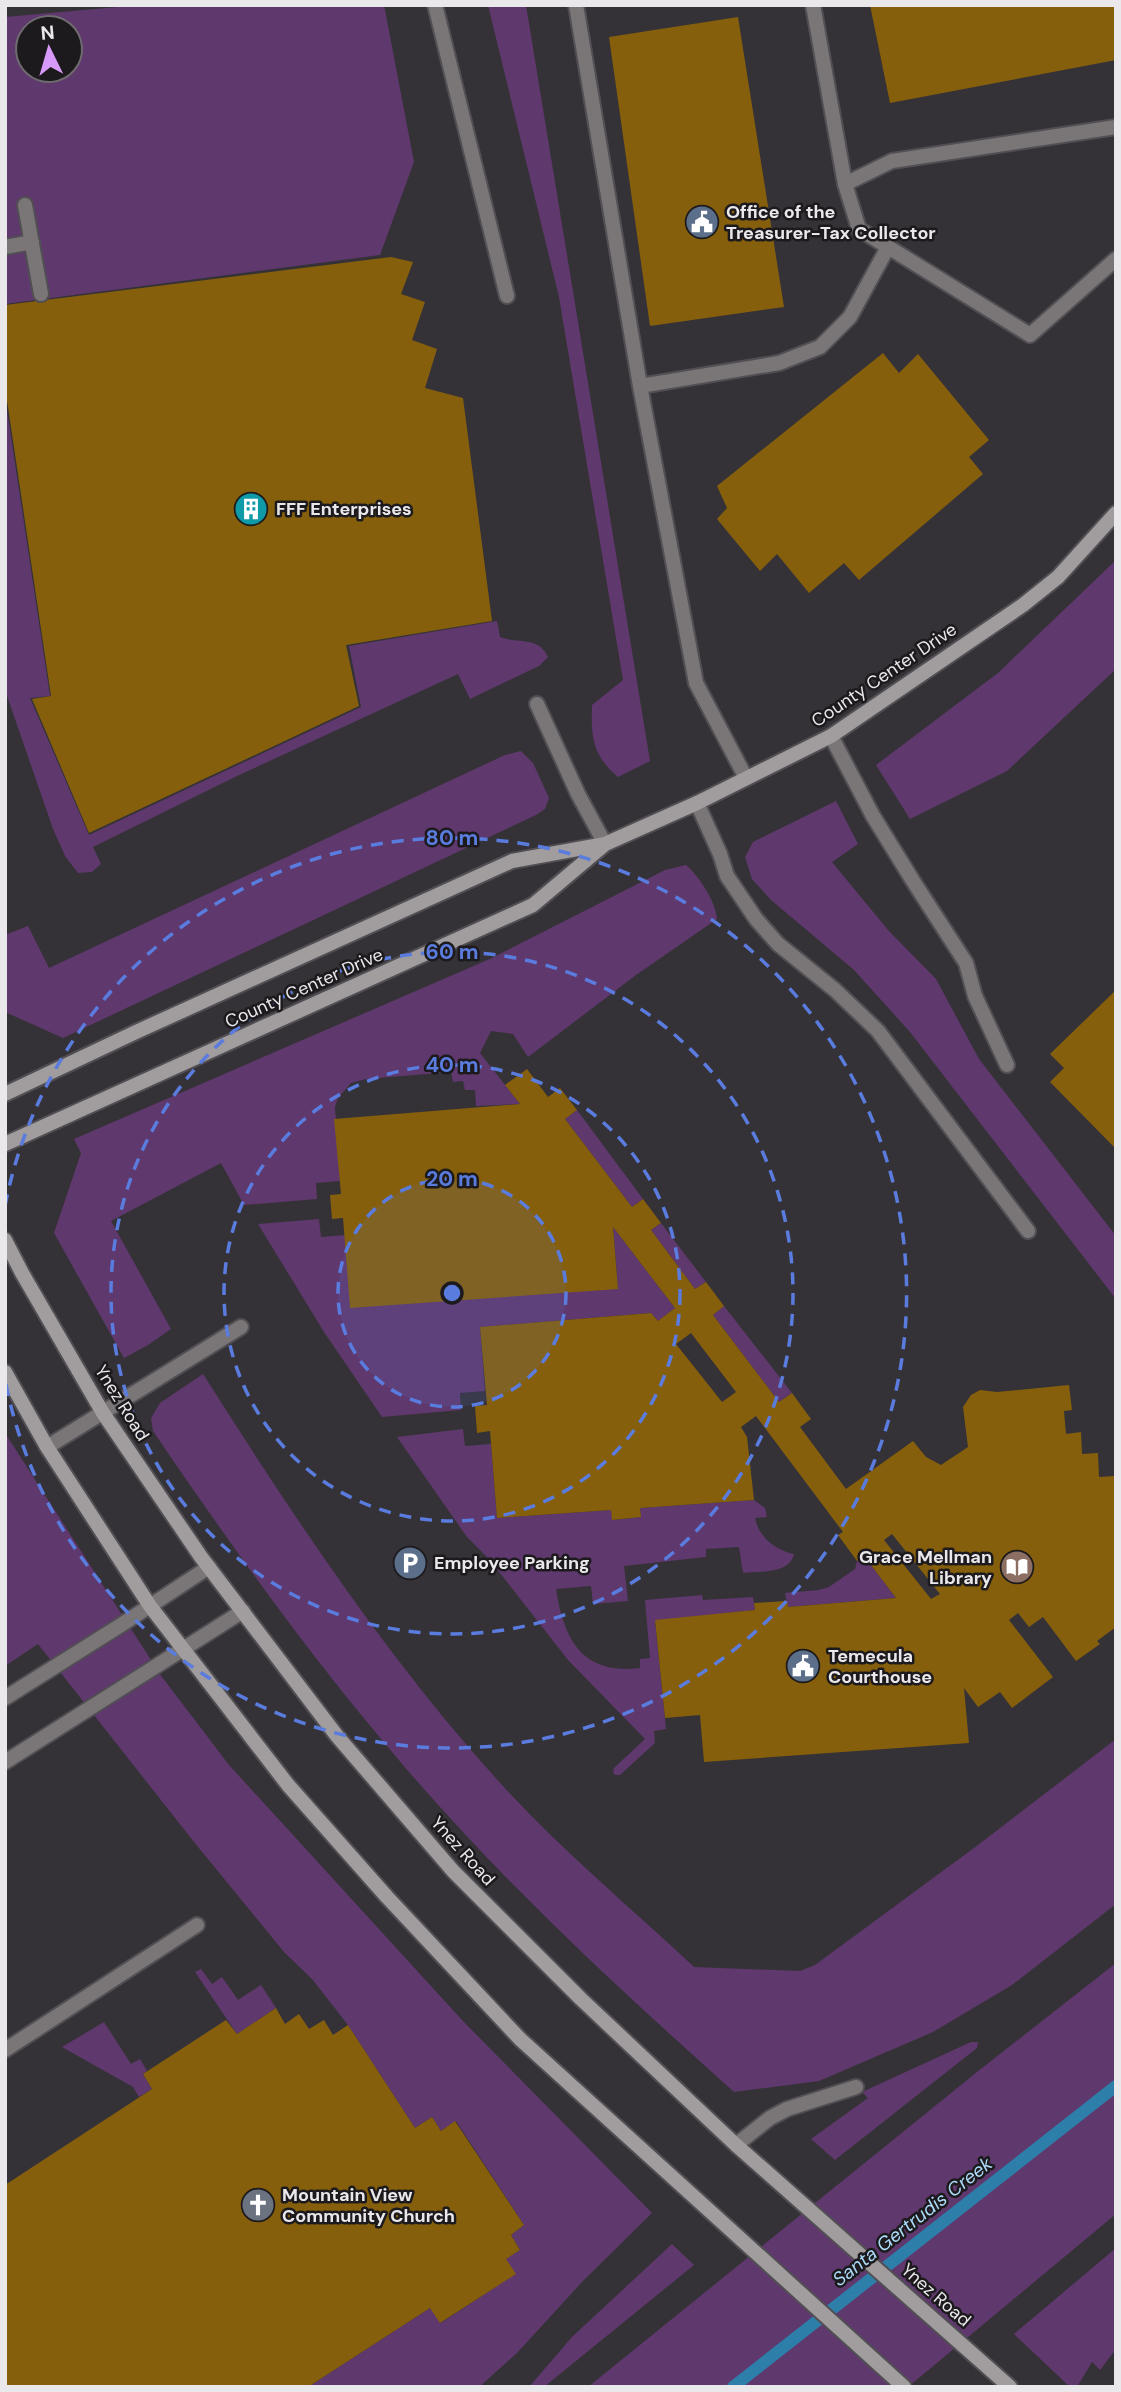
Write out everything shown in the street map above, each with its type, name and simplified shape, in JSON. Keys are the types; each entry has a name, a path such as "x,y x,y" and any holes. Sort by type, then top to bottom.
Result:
{"main road":[{"name":"County Center Drive","path":"5,1094 512,861 605,844 697,803 831,736 1058,577 1116,513"},
{"name":"County Center Drive","path":"5,1144 533,905 605,844"},
{"name":"Ynez Road","path":"5,1240 103,1413 209,1567 337,1736 453,1871 581,1999 736,2145 1005,2382"},
{"path":"5,1372 47,1447 150,1606 288,1786 520,2039 904,2387"}],"lane":[{"path":"435,5 507,296"},
{"path":"576,5 640,386 696,683 747,778"},
{"path":"813,5 845,184 859,229 887,249 1030,335 1116,259"},
{"path":"845,184 892,161 1116,127"},
{"path":"25,205 41,294"},
{"path":"5,247 32,242"},
{"path":"640,386 779,363 820,347 850,317 887,249"},
{"path":"537,704 578,794 605,844"},
{"path":"831,736 880,827 966,963 975,996 1007,1065"},
{"path":"697,803 727,876 756,919 778,944 835,990 878,1031 1028,1231"},
{"path":"47,1447 135,1390 241,1327"},
{"path":"5,1698 209,1567"},
{"path":"5,1762 243,1612"},
{"path":"5,2050 197,1924"},
{"path":"736,2145 770,2118 787,2109 856,2087"}],"shaded area":[{"path":"141,5 384,5 414,162 380,255 5,304 5,17 14,16 14,84 84,84 84,14 39,14"},
{"path":"488,5 526,5 650,761 618,777 598,753 593,736 592,705 623,680 559,297"},
{"path":"5,397 50,696 30,698 89,835 361,707 349,646 497,621 500,637 534,643 544,650 548,657 539,666 470,699 458,674 237,776 93,847 101,864 92,872 78,873 65,856 53,829 5,690"},
{"path":"1116,560 1116,669 1007,771 910,819 876,765 998,673"},
{"path":"521,751 533,763 549,798 545,809 536,815 63,1038 5,1012 5,935 28,926 49,968 505,755"},
{"path":"836,801 858,844 832,862 888,930 936,979 979,1059 1116,1236 1116,1299 910,1032 854,970 771,900 752,879 745,857 753,842"},
{"path":"686,865 706,890 714,905 717,919 636,975 528,1057 513,1034 491,1031 480,1053 520,1104 476,1106 475,1090 465,1090 463,1081 453,1082 451,1072 366,1079 351,1083 338,1098 335,1107 340,1181 316,1183 317,1199 244,1205 221,1163 111,1221 171,1329 124,1358 54,1233 81,1153 74,1139 492,958 665,870"},
{"path":"577,1110 643,1199 632,1207 565,1119"},
{"path":"319,1219 321,1237 345,1235 618,1289 613,1227 675,1308 658,1321 651,1313 480,1327 485,1391 460,1393 461,1410 382,1417 324,1332 258,1224"},
{"path":"661,1223 706,1282 695,1289 651,1230"},
{"path":"724,1306 792,1393 779,1402 713,1315"},
{"path":"203,1374 307,1534 381,1637 460,1737 548,1832 694,1967 800,1971 815,1965 1116,1739 1116,1904 1012,1985 933,2032 819,2081 734,2092 605,1974 441,1809 369,1725 273,1601 153,1431 151,1418 160,1403"},
{"path":"463,1429 465,1446 491,1444 497,1518 611,1510 613,1520 641,1517 640,1508 754,1500 765,1508 767,1517 755,1518 760,1532 781,1550 794,1554 787,1565 781,1568 758,1572 743,1573 739,1547 706,1549 706,1557 624,1566 628,1601 593,1604 591,1586 556,1589 564,1624 580,1651 590,1660 620,1669 640,1668 640,1659 650,1658 645,1600 702,1595 703,1600 753,1597 755,1610 655,1621 666,1729 654,1731 655,1743 620,1775 615,1775 614,1768 645,1739 568,1660 489,1559 467,1537 397,1437"},
{"path":"5,1433 162,1677 229,1765 462,2020 652,2213 582,2282 517,2353 479,2387 308,2387 430,2308 441,2323 515,2274 506,2259 520,2250 511,2235 524,2225 456,2121 441,2131 432,2117 415,2128 348,2025 194,1842 38,1644 5,1666"},
{"path":"864,1556 896,1598 788,1607 785,1593 829,1587 855,1569 857,1561"},
{"path":"1116,1963 1116,2214 908,2387 588,2387 977,2072"},
{"path":"201,1969 212,1984 222,1977 238,2000 261,1985 276,2008 237,2034 195,1972"},
{"path":"104,2022 131,2064 140,2059 147,2071 143,2074 152,2089 139,2097 133,2087 62,2047"},
{"path":"971,2042 978,2042 977,2048 835,2160 811,2139 868,2098 862,2092"},
{"path":"672,2244 694,2265 544,2387 529,2387 572,2337"},
{"path":"1116,2248 1116,2349 1100,2370 1092,2362 1077,2387 1070,2387 1014,2334"}],"building":[{"path":"870,5 1116,5 1116,60 890,103"},
{"path":"738,17 784,307 650,326 609,37"},
{"name":"FFF Enterprises","path":"391,257 413,262 401,294 425,302 412,340 437,349 425,388 463,398 492,621 346,645 359,706 89,833 32,699 51,696 5,387 5,305"},
{"path":"883,353 899,373 918,354 989,440 969,457 983,474 859,580 844,563 809,593 777,554 760,571 717,519 727,508 717,486"},
{"path":"1116,990 1116,1149 1050,1082 1064,1068 1050,1054"},
{"path":"527,1069 548,1097 560,1088 577,1110 565,1119 632,1207 643,1199 661,1223 651,1230 695,1289 706,1282 724,1306 713,1315 779,1402 792,1393 811,1419 800,1427 846,1489 913,1441 926,1457 941,1465 968,1447 963,1407 971,1395 980,1390 997,1392 1069,1385 1072,1410 1064,1411 1066,1434 1081,1432 1082,1454 1098,1453 1099,1477 1114,1476 1116,1627 1097,1641 1100,1644 1076,1661 1043,1617 1029,1627 1018,1613 1009,1620 1053,1677 1012,1708 1000,1692 978,1707 964,1688 969,1743 704,1762 700,1715 665,1718 655,1620 755,1610 754,1603 787,1601 788,1607 896,1598 864,1556 857,1561 838,1535 843,1532 756,1416 741,1427 747,1437 754,1500 640,1508 641,1517 612,1520 611,1510 497,1518 490,1431 477,1433 475,1406 487,1405 480,1327 651,1313 658,1321 675,1308 613,1227 618,1289 350,1308 343,1218 332,1219 330,1195 341,1194 334,1119 520,1104 505,1085","holes":["691,1333 736,1392 722,1402 676,1344","892,1534 940,1594 931,1599 884,1540"]},
{"name":"Mountain View Community Church","path":"276,2008 285,2024 299,2014 309,2029 324,2020 333,2035 348,2025 415,2128 432,2117 441,2131 455,2121 524,2225 511,2235 520,2250 506,2259 516,2274 440,2323 430,2308 308,2387 5,2387 5,2185 152,2089 143,2074 226,2020 237,2034"}],"waterway":[{"name":"Santa Gertrudis Creek","path":"733,2387 1116,2086"}],"place":[{"name":"Office of the Treasurer-Tax Collector","path":"702,222"},
{"name":"FFF Enterprises","path":"251,509"},
{"name":"Employee Parking","path":"410,1563"},
{"name":"Grace Mellman Library","path":"1017,1567"},
{"name":"Temecula Courthouse","path":"803,1666"},
{"name":"Mountain View Community Church","path":"258,2205"}]}
